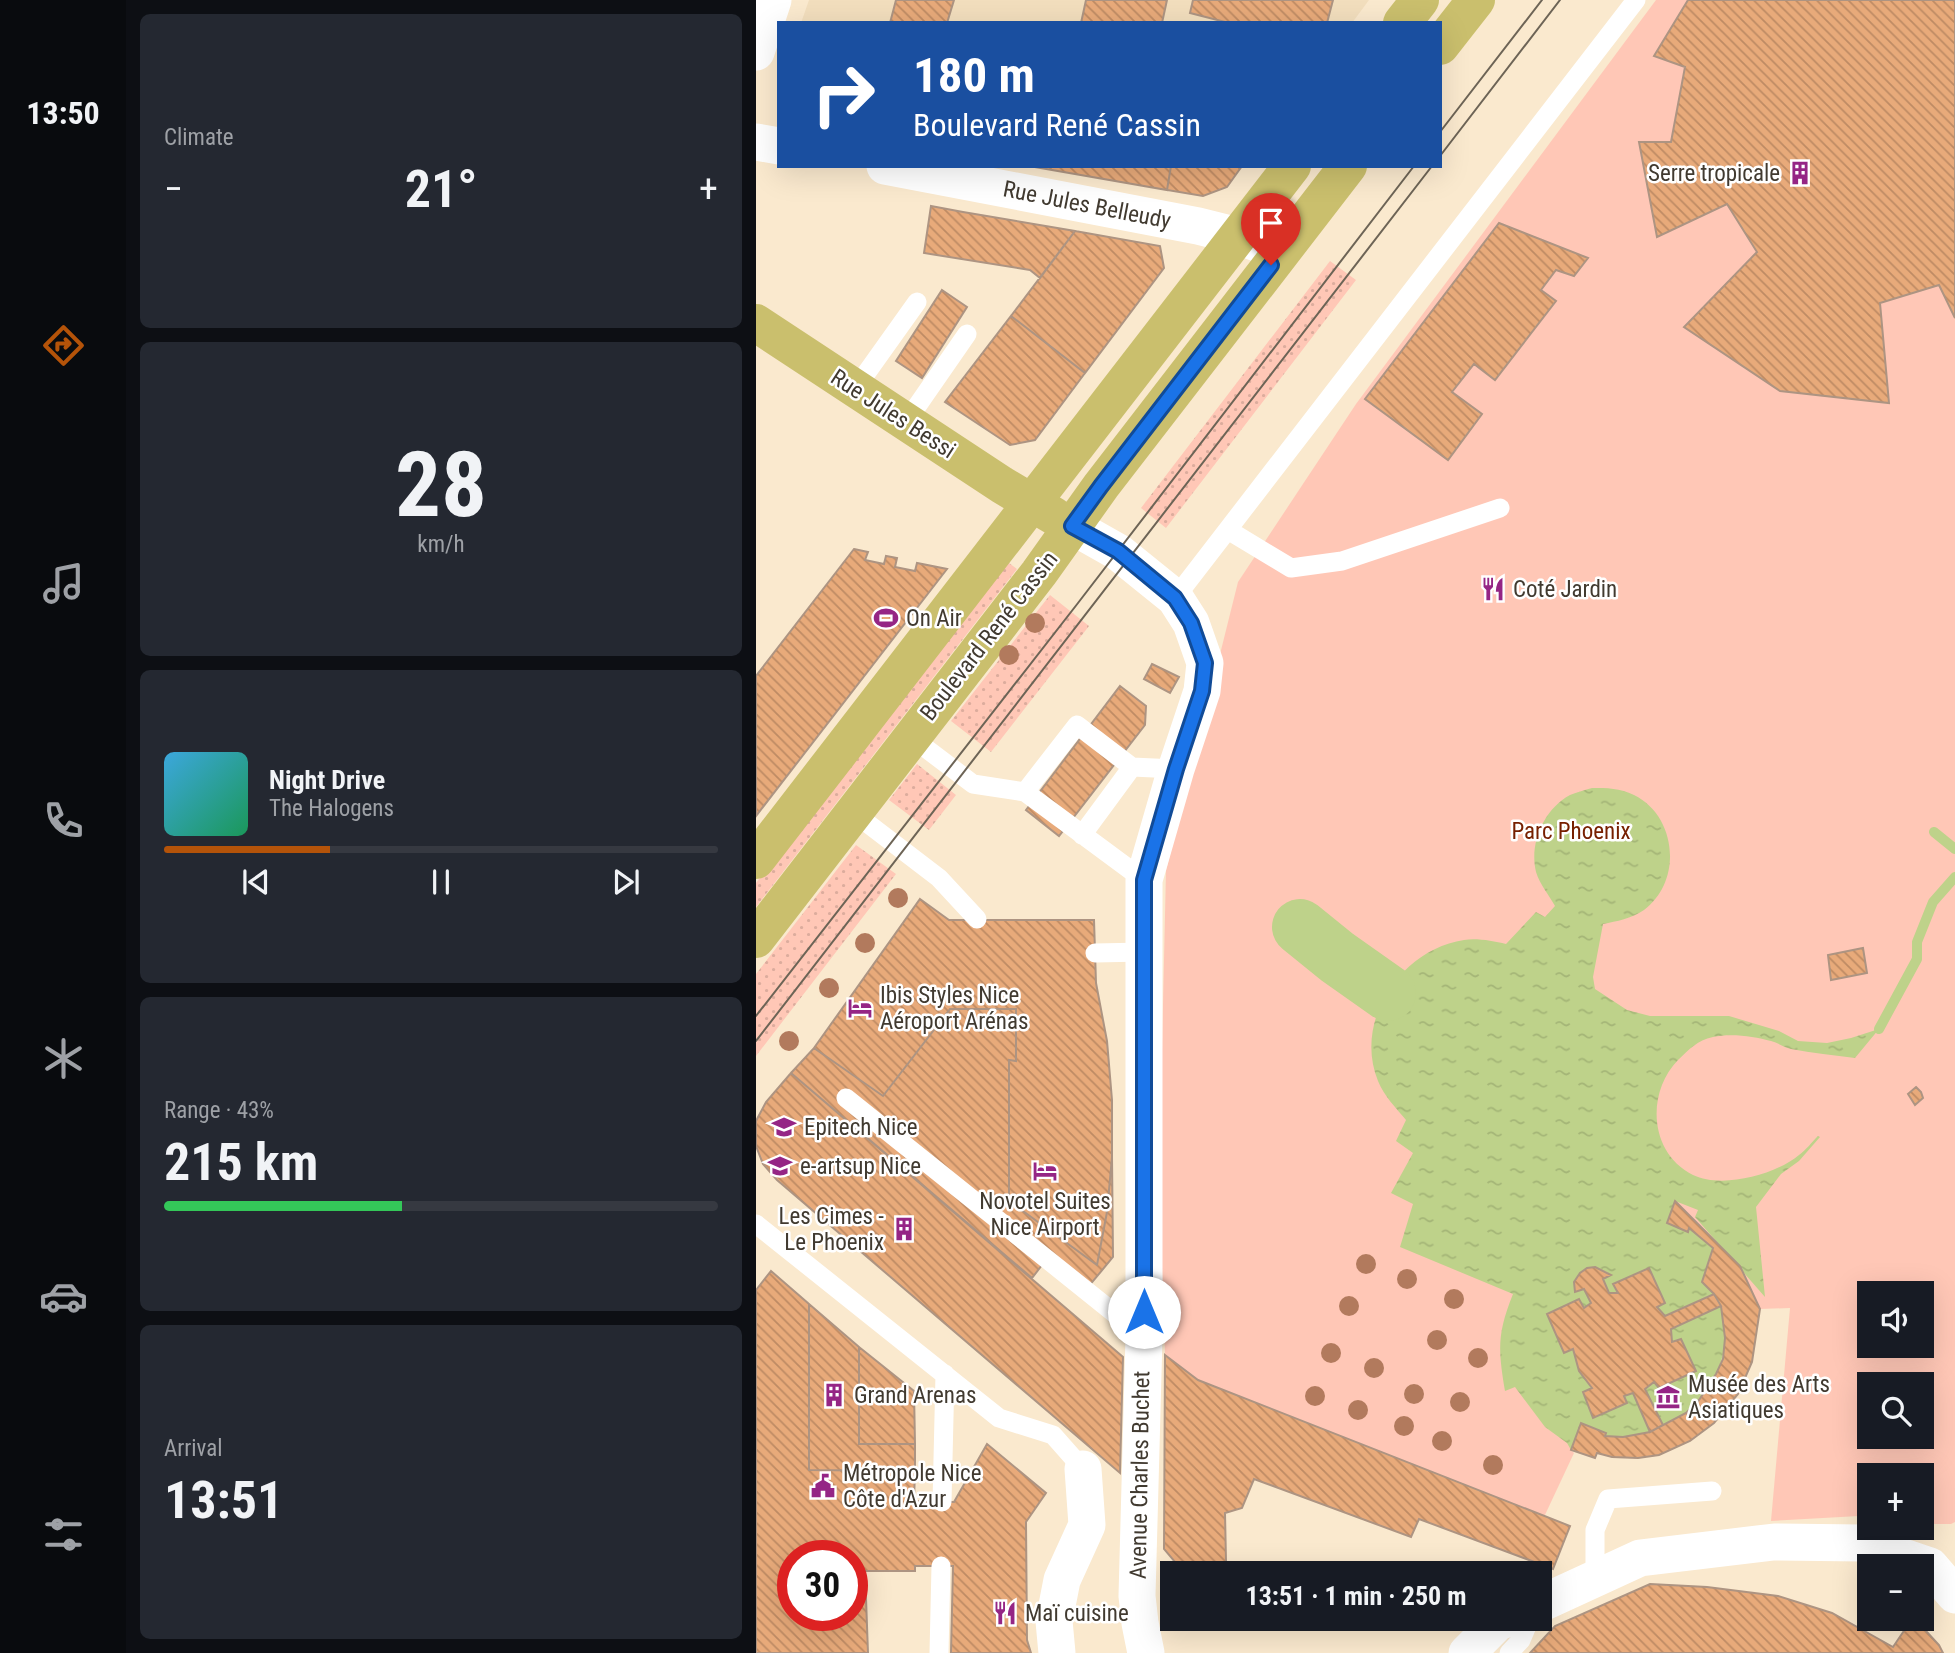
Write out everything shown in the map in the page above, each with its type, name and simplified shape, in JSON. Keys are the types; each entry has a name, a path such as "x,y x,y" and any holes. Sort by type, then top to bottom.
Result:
{"main road":[{"path":"1404,21 1420,0"},
{"path":"1442,43 1476,0"},
{"name":"Boulevard René Cassin","path":"756,860 1290,168"},
{"name":"Boulevard René Cassin","path":"756,939 1039,573 1101,486 1346,168"},
{"name":"Rue Jules Bessi","path":"756,323 1031,504 1072,526"}],"street":[{"path":"756,52 773,0"},
{"path":"756,142 777,146"},
{"name":"Rue Jules Belleudy","path":"895,168 1238,236 1259,244 1288,243"},
{"name":"Avenue Charles Buchet","path":"1072,526 1118,551 1175,598 1191,623 1205,663 1202,691 1144,880 1144,1337 1138,1596 1146,1653"},
{"path":"1057,1653 1054,1621 1062,1580 1087,1525 1083,1469"},
{"path":"1552,1598 1640,1558 1773,1542 1862,1543 1942,1559 1955,1595"},
{"path":"1467,1653 1490,1631"}],"lane":[{"path":"1175,598 1636,0"},
{"path":"855,389 917,302"},
{"path":"906,422 967,334"},
{"path":"1228,530 1291,568 1342,561 1500,508"},
{"path":"1025,792 1077,725 1132,767 1176,769"},
{"path":"911,737 973,784 1025,792 1144,880"},
{"path":"1082,835 1132,767"},
{"path":"853,813 939,878 977,919"},
{"path":"1095,953 1144,951"},
{"path":"846,1098 1144,1337"},
{"path":"756,1224 999,1418 1053,1435 1083,1469"},
{"path":"942,1502 945,1374"},
{"path":"1595,1577 1595,1530 1608,1499 1712,1491"},
{"path":"939,1653 941,1566"},
{"path":"1509,1653 1521,1640 1525,1631"}],"shaded area":[{"path":"809,0 1369,0 1353,21 802,21"}],"green space":[{"name":"Parc Phoenix","path":"1656,0 1955,0 1955,1522 1934,1524 1934,1463 1857,1463 1857,1516 1771,1521 1790,1308 1760,1309 1740,1266 1675,1201 1667,1223 1688,1232 1689,1228 1713,1248 1702,1282 1714,1294 1665,1316 1657,1307 1603,1279 1611,1275 1605,1271 1590,1268 1574,1283 1580,1299 1547,1314 1564,1352 1592,1388 1583,1393 1593,1418 1581,1424 1571,1450 1574,1453 1544,1517 1198,1380 1165,1355 1159,1182 1166,871 1238,582 1356,404"},
{"path":"1330,261 1356,280 1166,528 1141,508"},
{"path":"1005,560 1017,569 756,907 756,883"},
{"path":"1050,595 1089,626 991,752 951,721"},
{"path":"917,764 956,795 929,830 889,800"},
{"path":"856,845 896,874 756,1056 756,974"}],"water":[{"path":"1592,788 1624,791 1648,805 1659,818 1670,850 1665,883 1657,898 1634,916 1603,924 1593,977 1595,989 1627,1010 1650,1016 1729,1016 1779,1031 1798,1041 1827,1043 1879,1029 1855,1058 1791,1049 1750,1036 1727,1035 1702,1040 1678,1060 1661,1089 1657,1122 1660,1138 1668,1152 1678,1165 1693,1175 1718,1181 1763,1174 1789,1162 1820,1137 1799,1161 1781,1174 1756,1207 1765,1297 1695,1217 1698,1210 1675,1201 1667,1223 1688,1232 1689,1228 1713,1248 1702,1282 1714,1294 1665,1316 1657,1307 1614,1285 1618,1293 1609,1293 1603,1279 1611,1275 1600,1269 1590,1268 1574,1283 1584,1289 1591,1303 1584,1308 1579,1299 1547,1314 1564,1352 1573,1349 1579,1371 1592,1388 1583,1393 1593,1418 1626,1403 1624,1396 1633,1393 1650,1432 1623,1437 1605,1436 1605,1433 1581,1424 1571,1450 1567,1443 1545,1427 1515,1387 1505,1391 1500,1342 1513,1294 1400,1247 1413,1204 1391,1193 1413,1153 1396,1141 1406,1120 1378,1081 1372,1058 1372,1034 1388,991 1403,972 1421,957 1441,946 1464,940 1506,944 1536,912 1545,917 1555,906 1536,872 1534,861 1537,839 1546,818 1561,801"},
{"path":"1721,1306 1725,1339 1722,1359 1714,1379 1688,1412 1663,1425 1645,1389 1654,1382 1659,1387 1696,1371 1681,1339 1672,1342 1671,1329"}],"building":[{"path":"896,0 954,0 948,21 891,21"},
{"path":"1086,0 1167,0 1162,21 1081,21"},
{"path":"1193,0 1333,0 1328,21 1221,21 1190,13"},
{"name":"Serre tropicale","path":"1688,0 1955,0 1955,318 1939,285 1880,303 1889,403 1780,391 1684,327 1757,252 1727,204 1657,237 1639,142 1671,142 1685,67 1654,56"},
{"path":"1040,168 1171,168 1167,190"},
{"path":"1171,168 1241,168 1227,187 1203,196 1167,190"},
{"path":"931,206 1075,231 1040,278 1030,270 924,253"},
{"path":"1499,223 1588,258 1574,276 1556,270 1541,290 1556,301 1495,380 1474,364 1452,392 1482,414 1448,460 1365,399"},
{"path":"1075,231 1160,246 1164,268 1085,373 1011,316"},
{"path":"942,290 967,307 922,378 896,361"},
{"path":"1011,316 1085,373 1035,440 1010,445 945,402"},
{"path":"854,549 868,552 865,560 884,564 886,556 897,558 895,567 915,571 917,563 947,569 756,816 756,676"},
{"path":"1152,664 1179,677 1170,693 1144,679"},
{"path":"1120,686 1146,706 1145,725 1059,836 1026,810"},
{"path":"920,899 949,920 1094,920 1096,983 1107,1041 1112,1100 1112,1157 1107,1212 1097,1265 1009,1201 1009,1060 1016,1061 1016,1009 950,1009 883,1096 814,1048"},
{"path":"1863,948 1867,973 1831,980 1828,955"},
{"name":"Les Cimes - Le Phoenix","path":"950,1009 1016,1009 1016,1061 1009,1060 1009,1201 1097,1265 1107,1212 1112,1157 1113,1257 1089,1286 1049,1256 1032,1278 791,1073 814,1048 883,1096"},
{"name":"Les Cimes - Le Phoenix","path":"791,1073 1123,1357 1120,1473 777,1180 763,1164 756,1146 756,1121 766,1102"},
{"path":"1916,1087 1923,1098 1915,1105 1908,1094"},
{"path":"1675,1201 1740,1266 1760,1309 1752,1362 1738,1394 1714,1423 1690,1441 1659,1455 1638,1458 1612,1457 1597,1453 1595,1458 1571,1450 1581,1423 1606,1433 1605,1436 1623,1437 1650,1432 1686,1413 1699,1400 1723,1359 1725,1338 1721,1306 1702,1282 1713,1248 1689,1228 1688,1232 1667,1223"},
{"path":"1595,1267 1611,1275 1603,1279 1609,1293 1618,1293 1613,1284 1649,1268 1665,1303 1657,1307 1665,1316 1714,1294 1721,1306 1671,1329 1672,1342 1681,1339 1696,1371 1659,1388 1654,1382 1645,1389 1663,1425 1650,1432 1633,1393 1624,1396 1627,1403 1593,1418 1583,1392 1592,1388 1579,1371 1573,1349 1564,1353 1547,1314 1579,1299 1584,1308 1591,1303 1584,1289 1575,1292 1574,1282 1587,1268"},
{"path":"771,1271 809,1304 809,1470 915,1471 914,1501 954,1502 987,1444 1046,1493 1026,1522 1027,1640 1031,1653 951,1653 953,1566 915,1566 915,1571 868,1571 868,1540 777,1540 777,1631 867,1631 868,1653 756,1653 756,1290"},
{"name":"Grand Arenas","path":"809,1304 859,1347 859,1444 915,1444 915,1471 809,1470"},
{"path":"859,1347 914,1391 915,1444 859,1444"},
{"path":"1165,1355 1198,1380 1570,1526 1553,1569 1552,1561 1532,1561 1419,1519 1411,1537 1254,1479 1242,1508 1225,1513 1226,1561 1174,1561 1164,1549"},
{"path":"1650,1584 1707,1587 1778,1596 1832,1613 1857,1627 1857,1631 1864,1631 1893,1647 1904,1631 1926,1631 1943,1653 1530,1653 1555,1626"}],"waterway":[{"path":"1934,832 1955,849"},
{"path":"1879,1029 1917,959 1917,942 1933,902 1955,877"},
{"path":"1300,927 1388,993"}],"tram line":[{"path":"1442,129 1542,0"},
{"path":"1442,153 1560,0"},
{"path":"756,1016 1412,168"},
{"path":"756,1041 1430,168"}],"place":[{"name":"Serre tropicale","path":"1800,173"},
{"name":"Coté Jardin","path":"1493,589"},
{"name":"On Air","path":"886,618"},
{"name":"Ibis Styles Nice Aéroport Arénas","path":"860,1008"},
{"name":"Epitech Nice","path":"784,1127"},
{"name":"e-artsup Nice","path":"780,1166"},
{"name":"Novotel Suites Nice Airport","path":"1045,1171"},
{"name":"Les Cimes - Le Phoenix","path":"904,1229"},
{"name":"Grand Arenas","path":"834,1395"},
{"name":"Musée des Arts Asiatiques","path":"1668,1397"},
{"name":"Métropole Nice Côte d'Azur","path":"823,1486"},
{"name":"Maï cuisine","path":"1005,1613"}],"route":[{"path":"1144,1312 1144,880 1202,691 1205,663 1191,623 1175,598 1118,551 1072,526 1271,265"}]}
